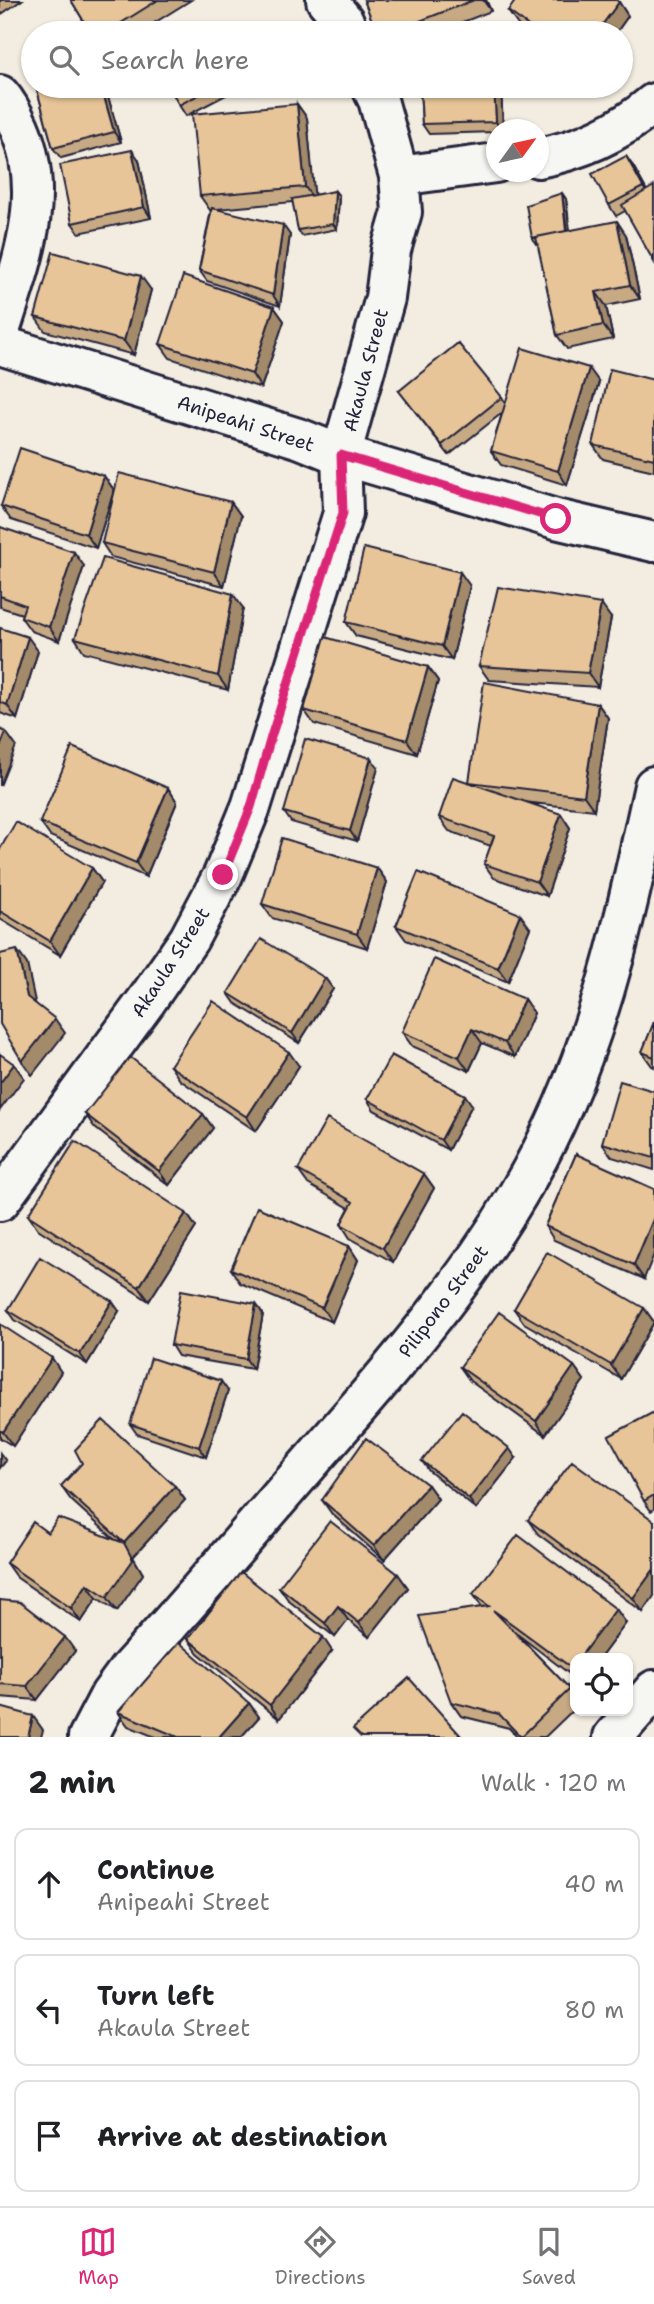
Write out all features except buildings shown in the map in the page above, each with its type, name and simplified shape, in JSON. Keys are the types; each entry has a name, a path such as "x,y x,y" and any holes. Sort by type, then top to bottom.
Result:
{"street":[{"path":"326,0 344,21"},
{"path":"0,95 6,101 24,139 33,178 33,199 27,240 0,331"},
{"name":"Akaula Street","path":"0,1201 147,1000 188,939 223,875 251,807 343,513 341,455 385,298 391,250 402,212 399,176 377,98"},
{"path":"549,155 583,146 608,135 654,103"},
{"path":"399,176 486,164"},
{"name":"Anipeahi Street","path":"0,345 301,439 341,455 556,519 654,542"},
{"name":"Pilipono Street","path":"88,1737 110,1695 129,1669 401,1359 463,1280 517,1196 563,1107 599,1013 626,916 654,786"},
{"path":"613,1737 654,1690"}],"route":[{"path":"223,875 251,807 343,513 341,455 556,519"}]}
